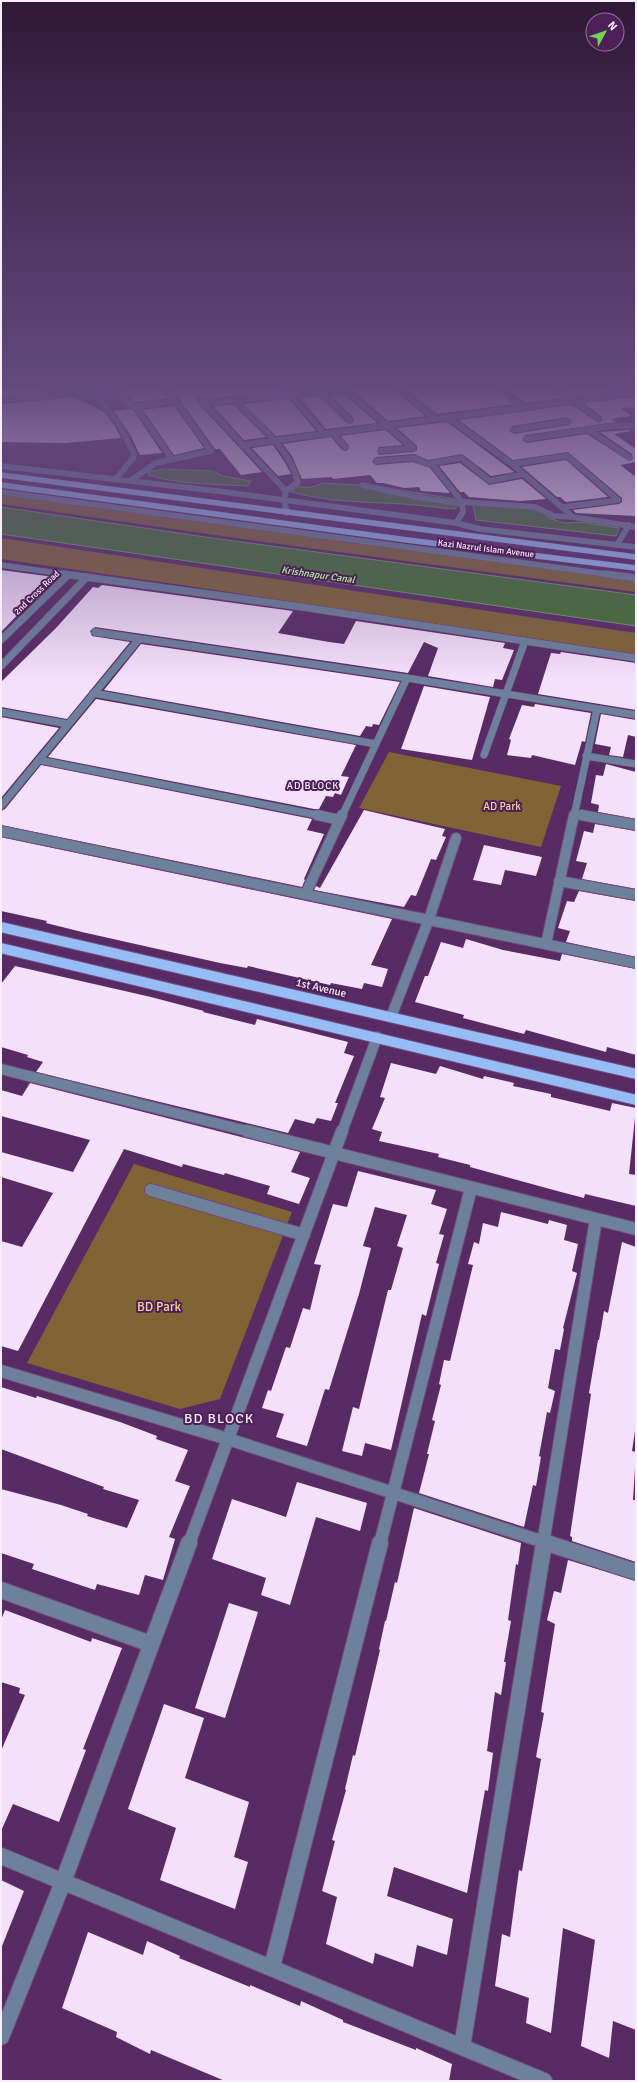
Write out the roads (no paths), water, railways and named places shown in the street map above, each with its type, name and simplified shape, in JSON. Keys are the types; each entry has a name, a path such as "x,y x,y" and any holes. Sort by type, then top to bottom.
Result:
{"main road":[{"name":"Kazi Nazrul Islam Avenue","path":"10,486 415,541 636,568"},
{"name":"Kazi Nazrul Islam Avenue","path":"85,486 636,557"},
{"name":"1st Avenue","path":"1,927 636,1074"},
{"path":"1,948 636,1100"}],"street":[{"name":"Kazi Nazrul Islam Avenue","path":"166,486 456,523 480,529 636,547"},
{"path":"281,486 286,491"},
{"path":"287,513 284,500 286,491 292,486"},
{"path":"367,486 416,497 462,503 535,507 554,516 573,517 636,527"},
{"path":"449,486 462,503 463,512 456,523"},
{"path":"538,486 564,507 573,517"},
{"path":"564,507 618,500 602,486"},
{"name":"Kazi Nazrul Islam Avenue","path":"1,492 636,578"},
{"path":"617,545 629,525"},
{"path":"1,565 302,607 636,658"},
{"name":"2nd Cross Road","path":"1,640 68,575"},
{"path":"2,663 87,577"},
{"path":"95,632 407,678 636,715"},
{"path":"1,806 139,639"},
{"path":"484,755 525,641"},
{"path":"306,893 407,678"},
{"path":"93,693 376,744"},
{"path":"546,944 596,708"},
{"path":"1,712 68,724"},
{"path":"586,756 636,764"},
{"path":"39,760 340,820"},
{"path":"574,814 636,825"},
{"path":"1,830 429,918 636,963"},
{"path":"391,1017 429,918 456,838"},
{"path":"559,881 636,895"},
{"path":"1,2037 62,1882 377,1037"},
{"path":"1,1069 636,1229"},
{"path":"272,1967 471,1188"},
{"path":"151,1190 304,1235"},
{"path":"462,2047 596,1219"},
{"path":"1,1371 228,1439 636,1572"},
{"path":"1,1590 151,1644"},
{"path":"1,1856 544,2081"}],"water":[{"path":"298,486 377,486 455,499 459,504 455,509 410,504 333,500 291,492"},
{"path":"472,501 520,506 544,512 549,518 564,523 581,522 619,528 616,536 476,520"},
{"name":"Krishnapur Canal","path":"1,507 212,538 636,595 636,626 1,534"}],"district":[{"name":"AD BLOCK","path":"313,786"},
{"name":"BD BLOCK","path":"219,1418"}],"park label":[{"name":"AD Park","path":"502,806"},
{"name":"BD Park","path":"159,1307"}]}
